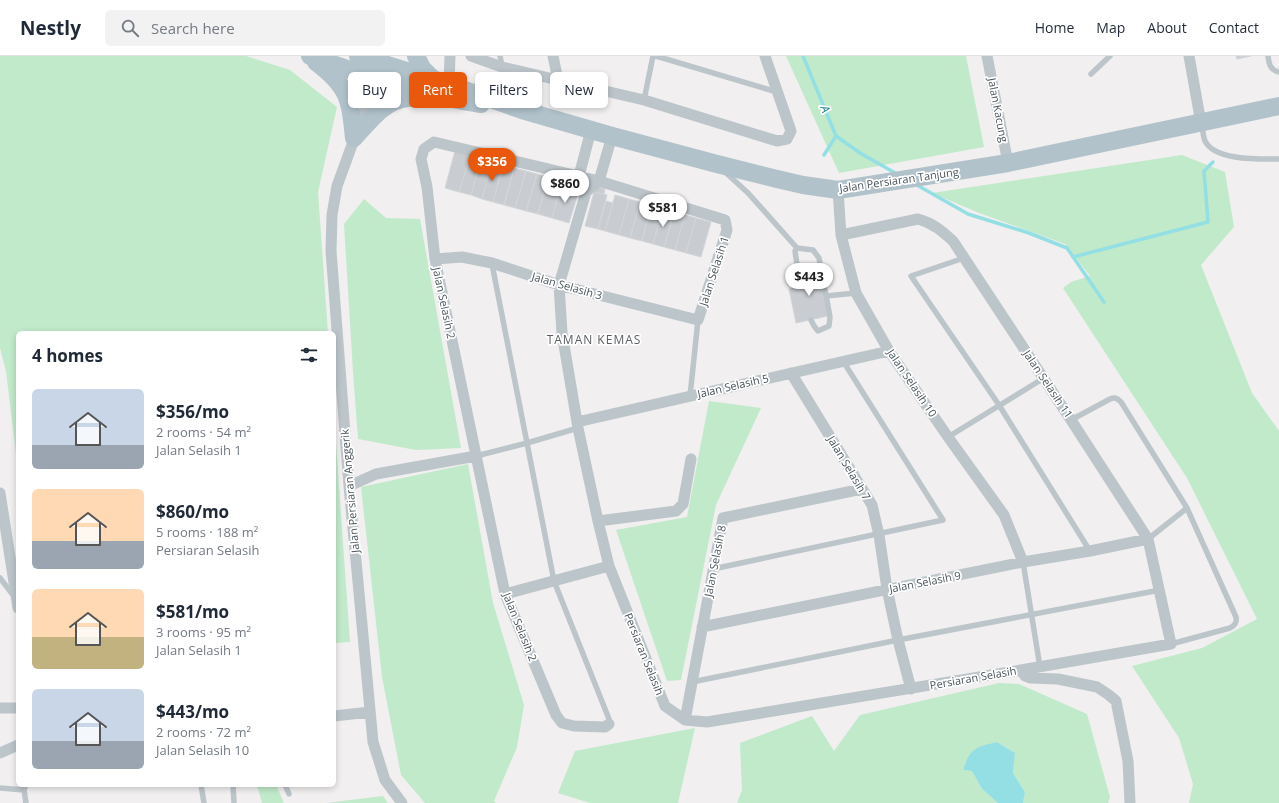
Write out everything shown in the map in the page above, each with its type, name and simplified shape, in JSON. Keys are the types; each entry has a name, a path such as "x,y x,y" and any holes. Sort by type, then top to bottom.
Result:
{"main road":[{"name":"Jalan Persiaran Tanjung","path":"309,56 356,72"},
{"path":"309,56 330,73 343,88 349,101 354,138"},
{"name":"Jalan Persiaran Tanjung","path":"358,56 409,75"},
{"path":"416,56 422,68 427,72"},
{"name":"Jalan Persiaran Tanjung","path":"467,94 612,136 717,164 803,185 838,190 1008,163 1279,106"},
{"path":"354,138 379,111 388,105 409,97"}],"street":[{"path":"448,72 450,56"},
{"path":"471,56 501,61 550,77"},
{"path":"553,56 556,72"},
{"path":"608,92 644,100 778,140 787,139 791,131 779,92 765,56"},
{"name":"Jalan Kacung","path":"987,56 1008,163"},
{"path":"1190,56 1201,123"},
{"name":"Jalan Persiaran Anggerik","path":"365,108 337,186 331,230 331,251 349,486 373,742 385,780 402,803"},
{"path":"591,130 579,176 586,192 599,181 612,136"},
{"name":"Jalan Selasih 1","path":"424,149 434,142 579,176 725,220 727,230 698,320"},
{"name":"Jalan Selasih 2","path":"424,149 421,159 435,259 505,594 556,715 562,723 574,726 605,727 609,724"},
{"name":"Jalan Selasih 10","path":"838,190 842,235 856,293 889,351 1004,515 1023,562"},
{"name":"Persiaran Selasih","path":"586,192 560,285 562,333 577,425 609,566 665,706 685,720 707,722 911,689 1171,644"},
{"name":"Jalan Selasih 11","path":"842,235 918,219 927,221 938,227 953,241 1148,539 1171,644"},
{"name":"Jalan Selasih 3","path":"435,259 462,257 492,263 560,285 698,320"},
{"name":"Jalan Selasih 5","path":"577,425 690,396 889,351"},
{"name":"Jalan Selasih 7","path":"791,373 872,505 879,535 887,589 898,640 911,689"},
{"path":"349,486 376,474 476,456"},
{"path":"598,521 676,511 683,504 691,459"},
{"name":"Jalan Selasih 8","path":"685,720 723,518 862,489"},
{"path":"0,493 16,592"},
{"name":"Jalan Selasih 9","path":"702,627 1023,562 1148,539"},
{"path":"505,594 609,566"},
{"path":"1021,670 1025,676 1030,678 1058,679 1097,687 1116,701 1128,761 1130,803"},
{"path":"0,708 16,708"},
{"path":"336,716 370,712"},
{"path":"0,753 16,746"}],"lane":[{"path":"644,100 653,56"},
{"path":"656,56 779,92"},
{"path":"1091,74 1110,56"},
{"path":"1268,56 1270,66 1275,71 1279,72"},
{"path":"1201,123 1205,141 1214,150 1242,159 1279,159"},
{"path":"717,164 748,193 797,248 813,250 819,258 830,317 829,326 818,331 811,320"},
{"path":"797,248 795,251 800,285"},
{"path":"964,258 911,276 999,405 1090,550"},
{"path":"492,263 554,581 609,719 609,724"},
{"path":"826,296 856,293"},
{"name":"Jalan Selasih 1","path":"690,396 698,320"},
{"path":"714,569 879,535 943,520 843,361"},
{"path":"948,437 1044,378"},
{"path":"1071,420 1110,399 1118,399 1187,508 1236,617 1237,622 1230,628 1171,644"},
{"path":"476,456 527,443 577,425"},
{"path":"1148,539 1187,508"},
{"path":"1023,562 1040,667"},
{"path":"0,578 16,601"},
{"path":"692,682 898,640 1160,590"},
{"path":"201,787 204,803"},
{"path":"233,787 234,803"},
{"path":"286,787 289,794"},
{"path":"0,788 25,788 26,803"}],"green space":[{"path":"0,56 246,56 290,70 337,107 318,192 328,331 16,331 16,454 6,371 0,348"},
{"path":"786,56 966,56 984,147 839,173"},
{"path":"1182,155 1225,172 1234,227 1201,265 1252,393 1279,431 1279,803 1189,803 1193,784 1179,738 1132,666 1202,648 1257,619 1187,478 1063,288 1071,282 1090,276 1065,244 979,213 932,193"},
{"path":"364,199 386,218 420,219 461,448 416,450 358,439 344,224"},
{"path":"709,401 761,408 716,505 681,680 667,681 616,530 687,517"},
{"path":"336,443 350,642 336,643"},
{"path":"468,464 493,603 524,705 517,747 494,801 496,803 425,803 401,775 382,677 361,487"},
{"path":"999,683 1019,684 1087,714 1110,797 1108,803 1023,803 1025,792 1013,773 1015,753 997,742 975,750 968,757 963,770 972,771 982,789 998,803 737,803 742,790 740,743 812,716 834,751 860,715"},
{"path":"695,728 678,803 590,803 558,793 575,751"},
{"path":"258,787 277,787 284,803 262,803"},
{"path":"383,796 388,803 326,803"}],"water":[{"path":"997,742 1015,753 1013,773 1025,792 1023,803 998,803 982,789 972,771 963,770 971,753 979,747"}],"building":[{"path":"1236,56 1251,56 1237,59"},
{"path":"455,151 470,156 459,192 445,188"},
{"path":"470,156 481,159 471,195 459,192"},
{"path":"481,159 492,162 482,199 471,195"},
{"path":"492,162 503,165 493,202 482,199"},
{"path":"503,165 514,168 504,205 493,202"},
{"path":"514,168 526,171 515,208 504,205"},
{"path":"526,171 537,174 526,211 515,208"},
{"path":"537,174 548,177 538,214 526,211"},
{"path":"548,177 562,181 552,218 538,214"},
{"path":"561,185 579,190 569,223 552,218"},
{"path":"596,186 605,189 604,194 594,192"},
{"path":"594,192 607,195 598,229 585,226"},
{"path":"615,195 629,199 619,235 605,231"},
{"path":"629,199 640,202 630,238 619,235"},
{"path":"606,201 613,203 605,231 598,229"},
{"path":"640,202 651,205 642,241 630,238"},
{"path":"651,205 663,208 653,244 642,241"},
{"path":"663,208 674,212 664,247 653,244"},
{"path":"674,212 685,215 675,250 664,247"},
{"path":"685,215 696,218 686,253 675,250"},
{"path":"696,218 711,222 701,257 686,253"},
{"path":"817,265 828,316 796,323 789,289 805,284 802,268"}],"waterway":[{"name":"A","path":"803,56 836,136 860,153 897,174"},
{"path":"824,155 836,136"},
{"path":"1073,257 1208,222 1204,171 1213,162"},
{"path":"915,184 968,214 1029,233 1067,248 1104,302"}],"district":[{"name":"TAMAN KEMAS","path":"594,340"}]}
